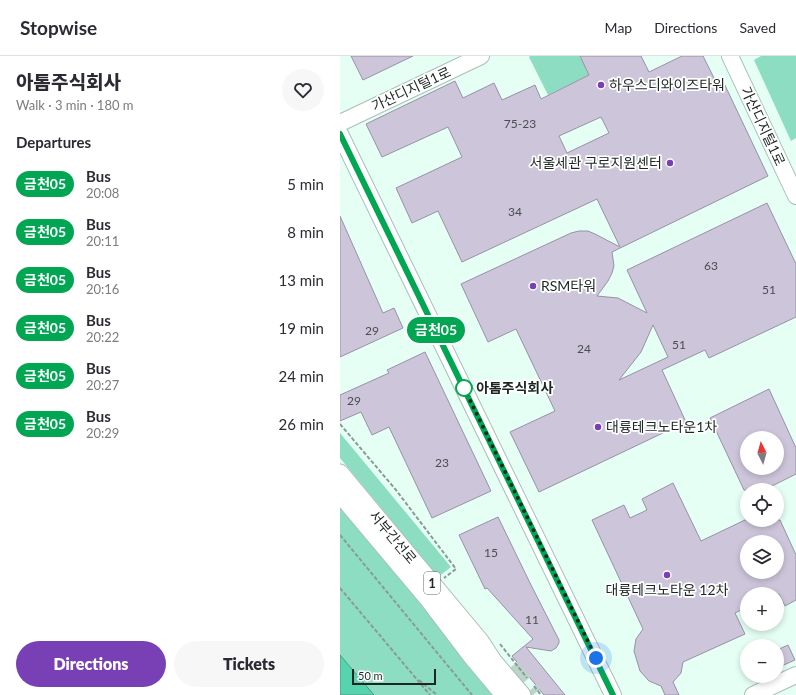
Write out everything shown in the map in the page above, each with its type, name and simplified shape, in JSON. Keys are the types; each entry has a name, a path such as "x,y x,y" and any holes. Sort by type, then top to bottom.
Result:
{"main road":[{"name":"서부간선로","path":"340,473 480,641 494,662 528,691"},
{"name":"서부간선로","path":"340,494 429,600 473,658 504,695"}],"street":[{"name":"가산디지털1로","path":"340,123 481,56"},
{"name":"가산디지털1로","path":"730,56 796,196"},
{"path":"340,134 613,695"},
{"path":"753,695 796,675"}],"path":[{"path":"340,424 396,490 456,569 442,580"},
{"path":"340,535 472,695"},
{"path":"340,588 430,695"},
{"path":"500,644 527,678"},
{"path":"414,675 437,695"},
{"path":"528,691 541,695"}],"shaded area":[{"path":"580,56 589,75 548,95 529,57"},
{"path":"761,56 796,56 796,138 791,141 754,60"},
{"path":"340,433 451,567 438,577 340,458"},
{"path":"340,505 497,695 340,695"},
{"path":"340,655 374,695 340,695"}],"building":[{"path":"351,56 413,56 363,80"},
{"path":"580,56 641,56 649,72 682,56 703,56 716,82 722,79 768,176 612,252 614,266 612,273 597,296 618,298 647,313 627,270 767,203 796,264 796,317 709,358 705,350 662,370 686,422 539,492 510,432 555,411 516,329 488,342 461,284 571,233 579,231 588,231 620,247 597,199 462,262 438,211 412,223 396,188 462,157 448,127 382,157 366,124 455,81 463,98 494,83 502,100 535,85 541,99 589,75","holes":["601,117 609,133 567,153 559,136","653,325 668,357 619,380 641,352"]},
{"path":"340,216 383,313 394,308 403,328 340,357"},
{"path":"425,352 491,491 432,518 389,427 372,435 361,412 340,421 340,395 389,373 387,370"},
{"path":"769,389 796,448 796,474 778,483 741,483 710,418"},
{"name":"대륭테크노타운 12차","path":"673,483 701,541 740,522 740,527 783,527 796,555 796,600 785,606 784,587 740,587 740,610 735,613 740,624 740,631 744,631 745,634 683,662 681,673 673,682 679,695 665,695 661,686 649,681 640,671 634,651 636,639 643,629 592,520 624,505 630,518 647,510 642,499"},
{"path":"498,517 559,640 556,648 551,651 526,647 565,695 544,695 512,656 533,639 487,588 485,589 459,535"},
{"path":"788,645 795,660 784,665 784,647"}],"tunnel":[{"path":"510,668 533,695"}],"bus line":[{"name":"금천05","path":"340,134 613,695"}],"place":[{"name":"하우스디와이즈타워","path":"601,85"},
{"name":"서울세관 구로지원센터","path":"670,163"},
{"name":"RSM타워","path":"533,286"},
{"name":"아톰주식회사","path":"464,388"},
{"name":"대륭테크노타운1차","path":"598,427"},
{"name":"대륭테크노타운 12차","path":"667,575"}],"route":[{"path":"464,388 596,658"}]}
